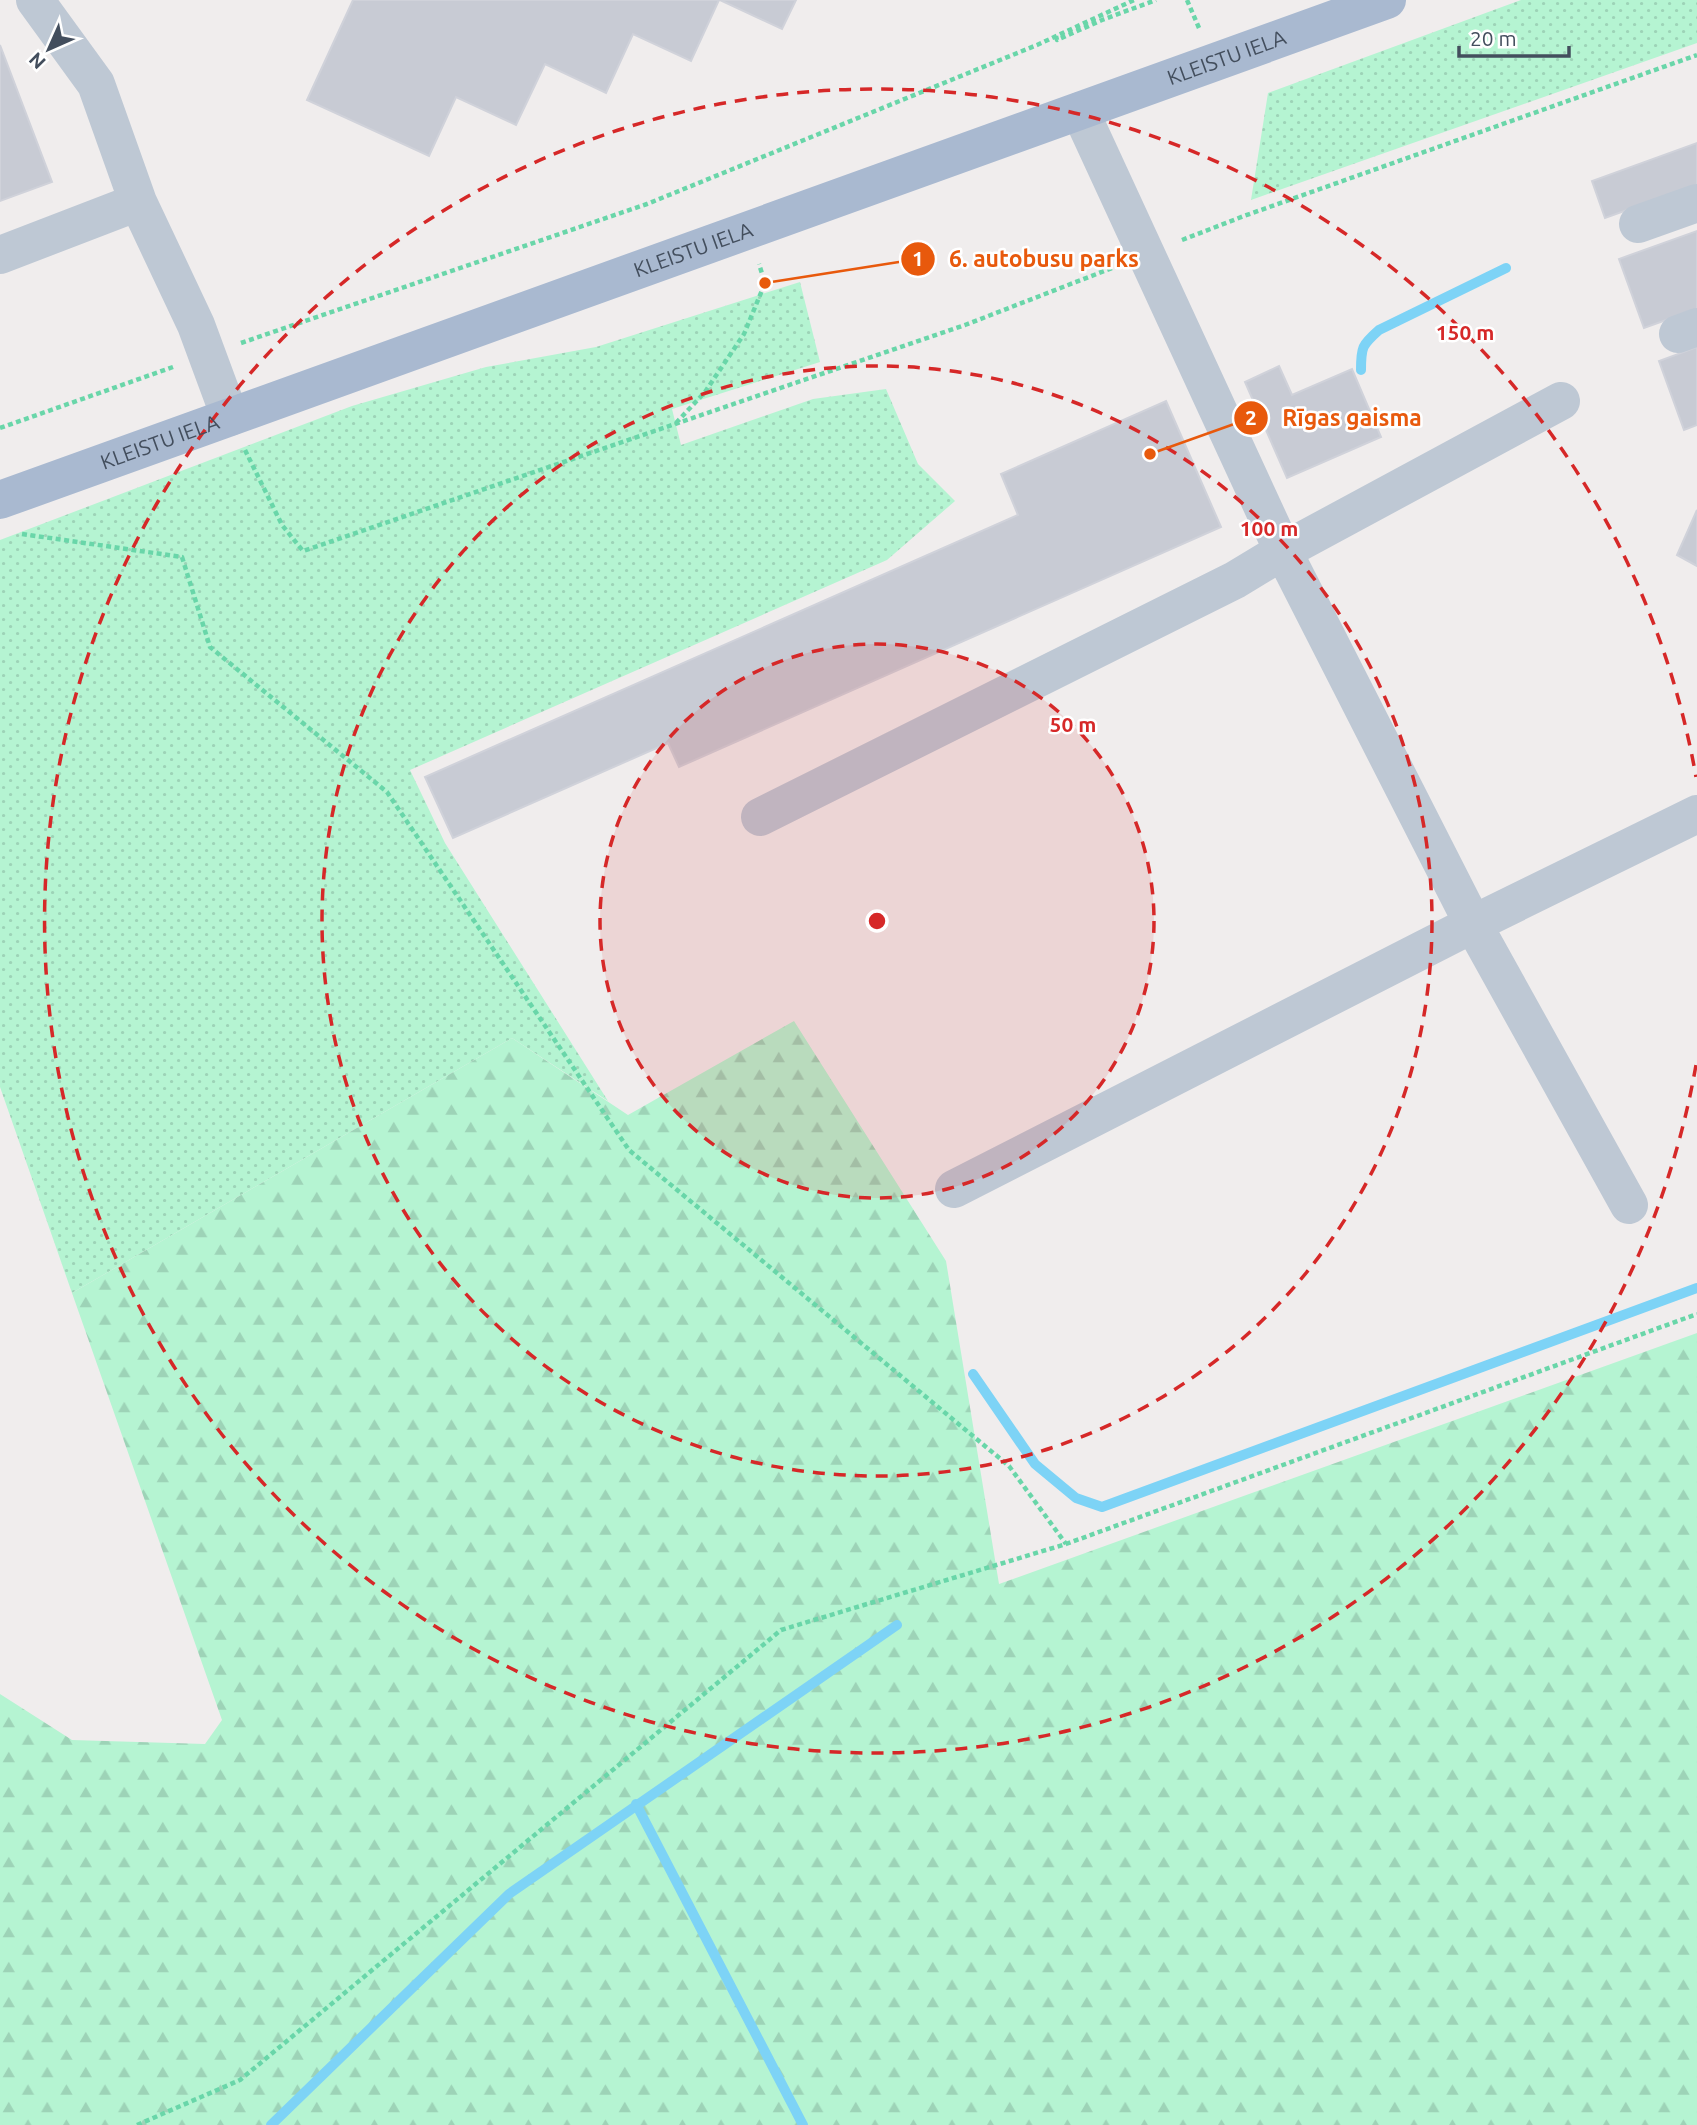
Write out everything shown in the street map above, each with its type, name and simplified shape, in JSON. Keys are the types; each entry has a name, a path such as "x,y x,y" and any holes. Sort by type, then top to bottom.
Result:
{"main road":[{"name":"KLEISTU IELA","path":"9,517 230,417 1387,0"}],"lane":[{"path":"35,0 96,85 138,202 196,326 230,417"},
{"path":"1080,111 1283,551 1473,924 1629,1205"},
{"path":"0,255 138,202"},
{"path":"1638,224 1697,203"},
{"path":"760,817 1235,580 1283,551 1561,401"},
{"path":"954,1189 1473,924 1697,814"}],"path":[{"path":"0,428 647,204 1056,36 1135,0"},
{"path":"1056,36 1056,40 1156,0"},
{"path":"230,417 282,525 303,551 965,325 1244,216 1697,55"},
{"path":"675,424 705,392 744,334 765,284 748,230"},
{"path":"9,517 182,557 210,647 387,792 629,1150 1009,1466 1066,1544"},
{"path":"136,2125 240,2080 781,1630 1066,1544 1697,1314"}],"green space":[{"path":"1521,0 1697,0 1697,43 1251,200 1268,93"},
{"path":"800,282 820,362 672,409 681,445 813,399 886,389 918,464 955,501 887,560 410,770 445,843 608,1101 512,1038 72,1293 0,1087 0,540 352,406 486,367 596,347"},
{"path":"794,1021 946,1261 999,1584 1697,1333 1697,2125 0,2125 0,1694 72,1740 205,1744 222,1720 72,1293 512,1038 628,1115"}],"building":[{"path":"353,0 719,0 691,61 633,34 606,93 545,64 516,125 456,97 429,156 307,100"},
{"path":"720,0 796,0 782,29"},
{"path":"0,45 52,182 0,201"},
{"path":"1697,143 1697,185 1605,218 1592,181"},
{"path":"1697,231 1697,309 1644,328 1619,259"},
{"path":"1697,347 1697,425 1684,430 1659,361"},
{"path":"1279,366 1292,395 1352,369 1381,437 1287,478 1245,382"},
{"path":"1166,401 1221,527 679,767 668,743 453,838 425,777 1018,515 1001,474"},
{"path":"1697,510 1697,566 1677,555"}],"waterway":[{"path":"1361,370 1364,347 1379,330 1506,268"},
{"path":"973,1374 1035,1464 1076,1498 1102,1507 1697,1288"},
{"path":"271,2125 509,1894 897,1625"},
{"path":"636,1804 803,2125"}],"place":[{"name":"6. autobusu parks","path":"765,283"},
{"name":"Rīgas gaisma","path":"1150,454"}]}
